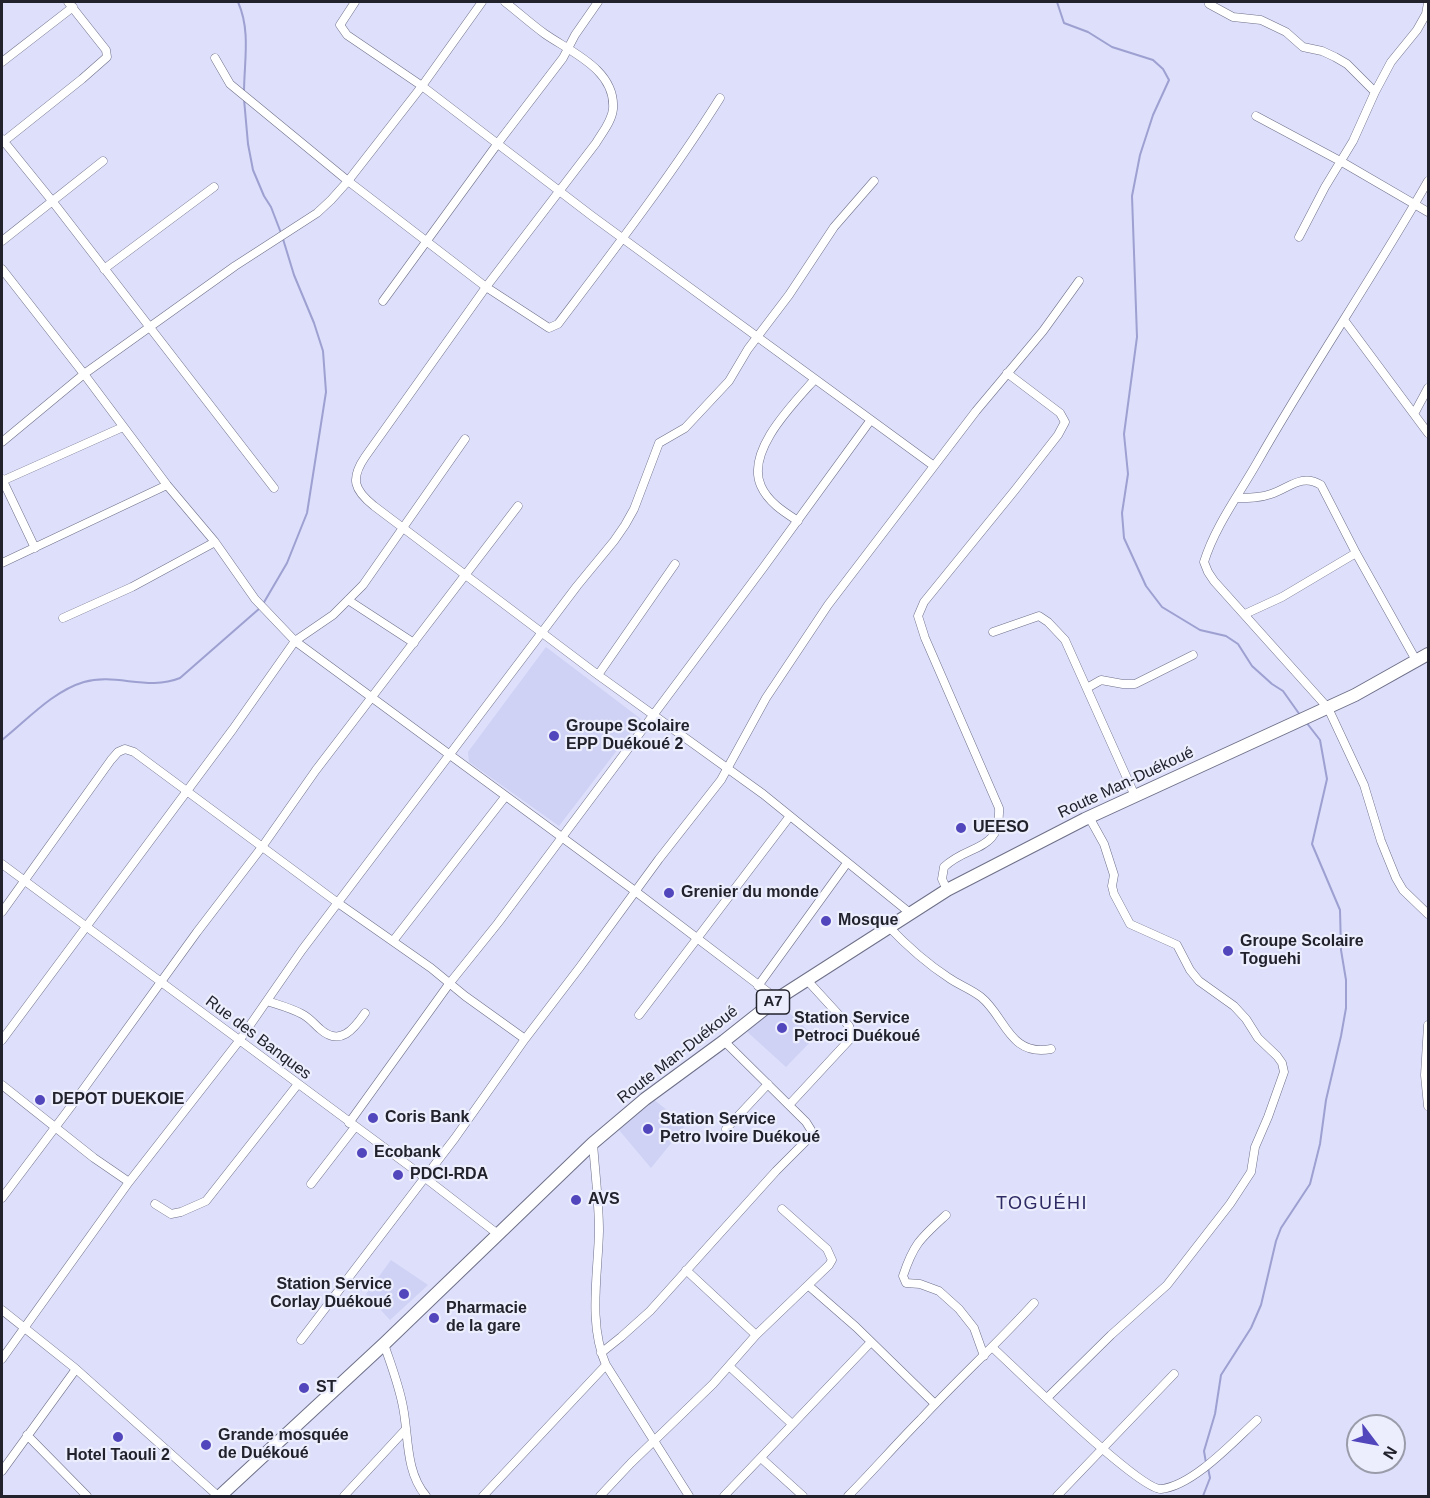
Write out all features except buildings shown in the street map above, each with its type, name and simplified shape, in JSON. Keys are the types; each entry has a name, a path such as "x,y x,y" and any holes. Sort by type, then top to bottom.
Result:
{"main road":[{"name":"Route Man-Duékoué","path":"219,1497 384,1344 593,1143 645,1099 777,999 947,890 1089,817 1328,708 1417,662 1428,654"}],"street":[{"path":"355,2 340,25 347,35 422,86 560,191 933,466"},
{"path":"2,442 84,374 148,327 235,266 317,213 348,181 422,86 482,2"},
{"path":"505,2 544,34 588,62 603,77 611,96 613,110 596,142 486,287 356,472 356,485 364,497 402,527 598,675 729,768 910,913"},
{"path":"383,301 563,58 598,2"},
{"path":"1299,237 1325,187 1342,162 1391,62 1417,30 1426,14 1428,3"},
{"path":"2,62 70,4 106,50 107,57 82,80 2,140 53,202 274,488"},
{"path":"1209,4 1233,17 1261,20 1286,32 1303,47 1322,51 1335,57 1347,64 1375,92"},
{"path":"214,58 230,84 348,181 486,287 543,326 552,328 693,141 720,98"},
{"path":"1256,116 1428,212"},
{"path":"2,241 103,161"},
{"path":"2,1359 129,1182 239,1041 338,903 625,525 658,443 685,428 729,381 834,227 874,181"},
{"path":"1428,182 1291,404 1237,498 1204,562 1214,580 1328,708 1364,785 1381,841 1396,878 1403,890 1428,914"},
{"path":"104,268 214,187"},
{"path":"2,269 84,374 166,485 215,542 255,599 295,641 635,891 777,999"},
{"path":"301,1340 468,1121 525,1039 729,768 786,667 850,576 933,466 1043,331 1079,281"},
{"path":"1344,320 1428,433"},
{"path":"947,890 942,879 944,867 994,837 999,820 999,808 925,638 918,615 929,596 1021,482 1065,422 1060,413 1007,373"},
{"path":"798,521 782,511 767,496 758,480 757,468 762,449 769,436 815,379"},
{"path":"1414,414 1428,388"},
{"path":"311,1184 449,984 498,923 870,421"},
{"path":"35,548 2,480 123,427"},
{"path":"2,1040 233,729 295,641 333,615 363,585 465,439"},
{"path":"1237,498 1254,498 1272,494 1302,480 1317,482 1325,489 1356,553 1417,662"},
{"path":"2,563 166,485"},
{"path":"2,1198 160,981 262,847 316,770 518,506"},
{"path":"63,618 132,587 215,542"},
{"path":"1245,614 1282,597 1356,553"},
{"path":"598,675 675,564"},
{"path":"348,600 414,643"},
{"path":"993,632 1039,616 1065,640 1135,796"},
{"path":"1087,688 1101,680 1135,684 1193,655"},
{"path":"2,912 111,760 121,749 134,752 525,1039"},
{"path":"393,941 505,797"},
{"path":"639,1015 790,816"},
{"path":"1047,1398 1111,1335 1167,1285 1224,1212 1251,1172 1255,1147 1284,1072 1277,1056 1258,1038 1234,1006 1199,981 1190,970 1177,945 1130,924 1114,894 1112,886 1114,875 1104,844 1089,817"},
{"path":"758,986 847,863"},
{"name":"Rue des Banques","path":"2,864 499,1235"},
{"path":"888,926 908,947 939,972 981,997 1008,1034 1031,1049 1041,1051 1051,1049"},
{"path":"789,1105 852,1037 852,1030 849,1026 806,979"},
{"path":"267,1001 304,1015 321,1031 335,1036 344,1036 353,1031 365,1013"},
{"path":"1428,1025 1425,1075 1428,1106"},
{"path":"601,1353 634,1326 811,1136 810,1127 724,1041"},
{"path":"155,1204 171,1214 206,1201 298,1084"},
{"path":"726,1129 768,1084"},
{"path":"2,1085 94,1158 129,1182"},
{"path":"593,1143 599,1229 595,1308 601,1353 653,1442 689,1497"},
{"path":"600,1497 695,1402 756,1335 829,1265 832,1260 827,1249 782,1209"},
{"path":"946,1215 918,1241 910,1254 903,1276 906,1283 920,1284 939,1291 958,1309 974,1328 984,1356"},
{"path":"686,1270 756,1335"},
{"path":"809,1286 935,1404"},
{"path":"848,1497 1034,1303"},
{"path":"2,1310 76,1369 219,1497"},
{"path":"724,1497 870,1342"},
{"path":"384,1344 398,1387 412,1471 417,1485 426,1497"},
{"path":"993,1348 1103,1449 1145,1483 1161,1489 1183,1480 1210,1463 1257,1420"},
{"path":"483,1497 606,1365"},
{"path":"729,1366 792,1424"},
{"path":"2,1471 76,1369"},
{"path":"1058,1497 1174,1374"},
{"path":"344,1497 406,1430"},
{"path":"27,1435 87,1497"},
{"path":"761,1458 803,1497"}],"shaded area":[{"name":"Groupe Scolaire EPP Duékoué 2","path":"546,647 641,719 559,826 469,762 468,752"},
{"path":"779,1003 815,1037 786,1067 743,1028"},
{"path":"653,1099 686,1125 651,1168 619,1130"},
{"path":"391,1260 428,1285 390,1320 366,1294"}],"waterway":[{"path":"238,2 246,35 244,93"},
{"path":"1057,2 1064,23 1088,32 1112,47 1153,60 1163,69 1169,80 1153,115 1140,155 1132,196 1137,337 1124,434 1128,474 1122,513 1124,538 1146,586 1162,607 1200,630 1226,636 1238,644 1252,666 1283,691 1300,715"},
{"path":"244,99 253,170 281,233"},
{"path":"263,604 287,563 307,513 326,392 323,351 283,239"},
{"path":"2,740 51,699 84,682 108,679 156,683 180,678 260,608"},
{"path":"1206,1463 1204,1451 1215,1414 1221,1375 1251,1328 1261,1305 1281,1228 1310,1184 1346,1008 1340,910 1312,844 1327,779 1320,740 1306,722"},
{"path":"1203,1496 1210,1478 1208,1468"}],"place":[{"name":"Groupe Scolaire EPP Duékoué 2","path":"554,736"},
{"name":"UEESO","path":"961,828"},
{"name":"Grenier du monde","path":"669,893"},
{"name":"Mosque","path":"826,921"},
{"name":"Groupe Scolaire Toguehi","path":"1228,951"},
{"name":"Station Service Petroci Duékoué","path":"782,1028"},
{"name":"DEPOT DUEKOIE","path":"40,1100"},
{"name":"Coris Bank","path":"373,1118"},
{"name":"Station Service Petro Ivoire Duékoué","path":"648,1129"},
{"name":"Ecobank","path":"362,1153"},
{"name":"PDCI-RDA","path":"398,1175"},
{"name":"AVS","path":"576,1200"},
{"name":"Station Service Corlay Duékoué","path":"404,1294"},
{"name":"Pharmacie de la gare","path":"434,1318"},
{"name":"ST","path":"304,1388"},
{"name":"Hotel Taouli 2","path":"118,1437"},
{"name":"Grande mosquée de Duékoué","path":"206,1445"}],"district":[{"name":"TOGUÉHI","path":"1042,1204"}]}
